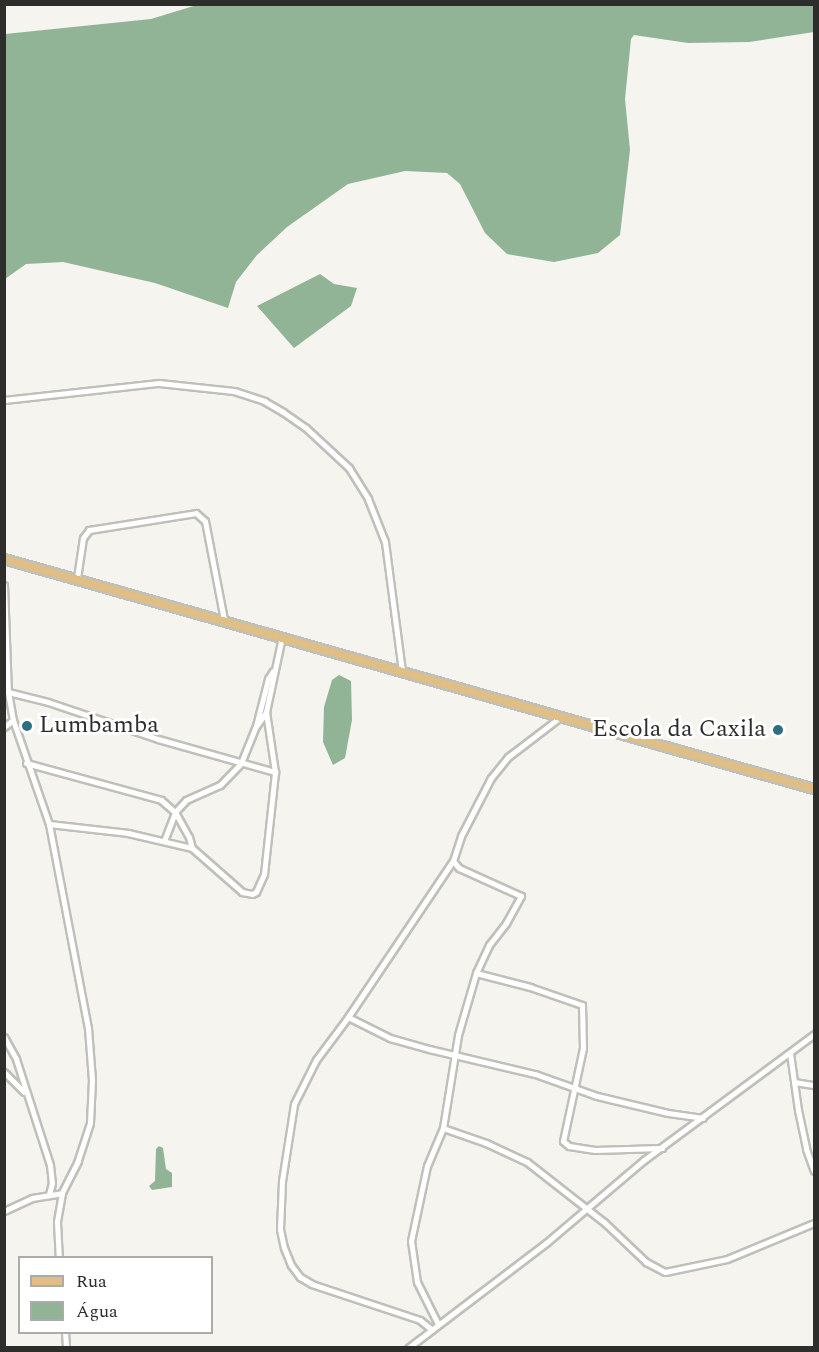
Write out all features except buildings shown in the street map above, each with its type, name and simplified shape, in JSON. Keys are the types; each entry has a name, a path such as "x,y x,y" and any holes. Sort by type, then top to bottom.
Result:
{"main road":[{"path":"4,559 282,636 559,718 814,789"}],"street":[{"path":"4,400 138,383 208,386 234,391 264,401 306,428 349,468 368,499 385,543 402,672"},
{"path":"77,578 83,538 90,530 196,513 205,521 224,620"},
{"path":"4,585 8,692 12,720 49,824 88,1028 92,1080 90,1123 78,1161 62,1193 57,1222 59,1256"},
{"path":"49,824 128,833 192,848 242,892 247,894 256,892 265,868 275,772 266,712 282,636"},
{"path":"164,841 175,812 195,794 225,782 241,763 256,726 266,685 273,671"},
{"path":"8,692 48,702 101,721 275,772"},
{"path":"256,726 266,712"},
{"path":"431,1329 420,1320 312,1284 300,1277 284,1248 280,1229 282,1180 294,1104 316,1060 348,1017 453,861 461,836 491,778 508,757 559,718"},
{"path":"4,727 12,720"},
{"path":"26,763 161,800 175,812 189,837 192,848"},
{"path":"438,1324 417,1282 411,1241 427,1166 442,1128 458,1035 476,973 489,945 506,923 521,896 459,868 453,861"},
{"path":"476,973 530,987 582,1005 583,1048 562,1138 566,1144 595,1150 662,1148"},
{"path":"348,1017 390,1038 455,1056 535,1074 575,1089 668,1113 703,1118"},
{"path":"408,1347 546,1244 662,1148 814,1034"},
{"path":"4,1037 15,1059 52,1174 49,1194"},
{"path":"790,1053 806,1149 814,1171"},
{"path":"4,1072 27,1094"},
{"path":"4,1082 11,1078"},
{"path":"794,1082 814,1085"},
{"path":"442,1128 486,1143 527,1162 587,1209 646,1262 665,1272 727,1259 814,1223"},
{"path":"4,1211 32,1198 62,1193"}],"water":[{"path":"814,4 814,32 749,42 688,43 634,35 631,39 625,99 630,150 620,235 598,253 554,262 507,254 485,233 460,184 447,173 405,171 348,184 287,227 257,255 236,282 228,308 155,283 63,262 26,264 5,279 5,34 151,19 197,5"},
{"path":"320,274 334,284 357,288 351,306 294,348 257,306"},
{"path":"339,675 351,681 352,720 345,758 333,765 323,742 324,707 332,680"},
{"path":"159,1146 163,1148 166,1169 172,1173 172,1187 152,1190 149,1186 155,1181 156,1149"}],"place":[{"name":"Lumbamba","path":"27,726"},
{"name":"Escola da Caxila","path":"778,730"}]}
